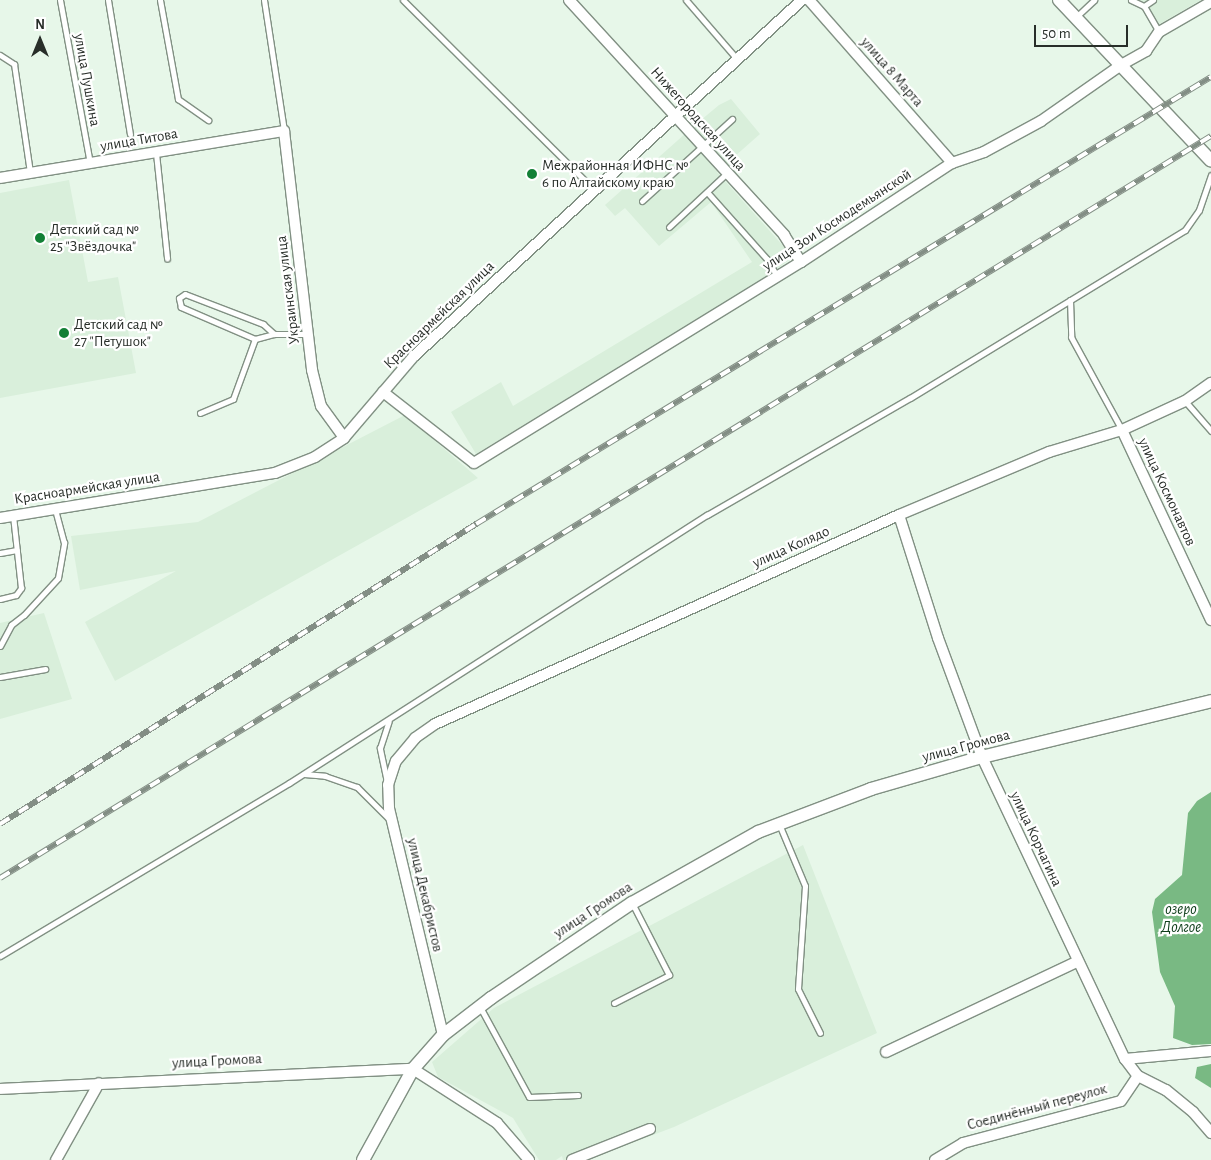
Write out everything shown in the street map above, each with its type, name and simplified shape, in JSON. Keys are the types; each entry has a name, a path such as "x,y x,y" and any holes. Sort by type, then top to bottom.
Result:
{"street":[{"name":"Нижегородская улица","path":"569,0 675,114 784,236 801,262"},
{"name":"Красноармейская улица","path":"0,518 275,473 315,457 344,438 414,356 675,114 802,0"},
{"name":"улица 8 Марта","path":"809,0 952,163"},
{"path":"1059,0 1211,161"},
{"name":"улица Зои Космодемьянской","path":"383,392 474,463 801,262 952,163 1010,140 1121,64 1146,51 1160,32 1211,2"},
{"name":"улица Титова","path":"0,178 284,131"},
{"name":"Украинская улица","path":"284,131 312,370 321,406 344,438"},
{"name":"улица Колядо","path":"396,761 415,738 435,724 899,515 1049,452 1122,430 1185,401 1211,383"},
{"name":"улица Космонавтов","path":"1122,430 1211,620"},
{"name":"улица Корчагина","path":"899,515 938,638 982,757 1076,962 1125,1059 1138,1076 1166,1090 1193,1112 1211,1133"},
{"name":"улица Громова","path":"0,1089 413,1069 443,1035 480,1007 632,903 758,832 871,789 982,757 1211,702"},
{"name":"улица Декабристов","path":"396,761 388,785 393,823 443,1035"},
{"path":"886,1052 1076,962"},
{"path":"1125,1059 1211,1051"},
{"path":"363,1160 413,1069 497,1123 529,1160"},
{"name":"Соединённый переулок","path":"935,1160 962,1143 1121,1101 1138,1076"},
{"path":"56,1160 99,1083"},
{"path":"572,1160 650,1129"}],"lane":[{"name":"улица Пушкина","path":"60,0 90,164"},
{"path":"108,0 130,134"},
{"path":"160,0 178,100 208,120"},
{"path":"264,0 284,131"},
{"path":"402,0 594,190"},
{"path":"686,0 737,59"},
{"path":"1076,17 1094,0"},
{"path":"1131,0 1144,6 1160,32"},
{"path":"1144,6 1153,0"},
{"path":"0,55 14,64 30,173"},
{"path":"642,201 732,119"},
{"path":"156,152 167,258"},
{"path":"669,227 727,174"},
{"path":"0,956 304,774 707,515 1070,300 1184,230 1198,210 1211,175"},
{"path":"707,192 767,259 777,276"},
{"path":"274,334 263,324 185,294 179,298 181,307 255,339 274,334 308,334"},
{"path":"1070,300 1071,336 1122,430"},
{"path":"200,413 233,399 255,339"},
{"path":"1185,401 1211,431"},
{"path":"0,646 11,625 24,615 58,578 64,543 55,508"},
{"path":"0,599 16,595 21,588 13,515"},
{"path":"0,553 17,550"},
{"path":"0,677 45,669"},
{"path":"388,785 380,748 390,720"},
{"path":"304,774 324,776 357,788 393,823"},
{"path":"779,824 805,886 798,989 820,1033"},
{"path":"614,1003 669,975 632,903"},
{"path":"480,1007 529,1097 578,1095"}],"shaded area":[{"path":"1138,0 1201,0 1154,27"},
{"path":"731,99 760,134 717,172 793,257 767,276 476,454 451,412 501,382 513,406 752,262 711,202 659,246 625,208 615,216 605,205 695,125 719,105"},
{"name":"Детский сад № 27 \"Петушок\"","path":"69,180 88,282 118,277 136,373 0,398 0,193"},
{"path":"405,415 478,478 115,681 85,622 176,571 80,590 71,536 198,522"},
{"path":"44,613 72,699 0,719 0,623"},
{"path":"803,845 877,1033 674,1127 587,1160 563,1160 562,1156 556,1160 539,1160 513,1118 438,1077 432,1062 494,1008"}],"water":[{"name":"озеро Долгое","path":"1211,792 1211,1044 1192,1045 1173,1038 1175,1006 1160,972 1152,912 1155,899 1182,875 1188,813 1197,801"},
{"path":"1211,1064 1211,1088 1195,1078 1197,1067"}],"railway":[{"path":"0,824 476,524 1211,77"},
{"path":"0,878 1211,136"}],"place":[{"name":"Межрайонная ИФНС № 6 по Алтайскому краю","path":"532,174"},
{"name":"Детский сад № 25 \"Звёздочка\"","path":"40,238"},
{"name":"Детский сад № 27 \"Петушок\"","path":"64,333"}]}
